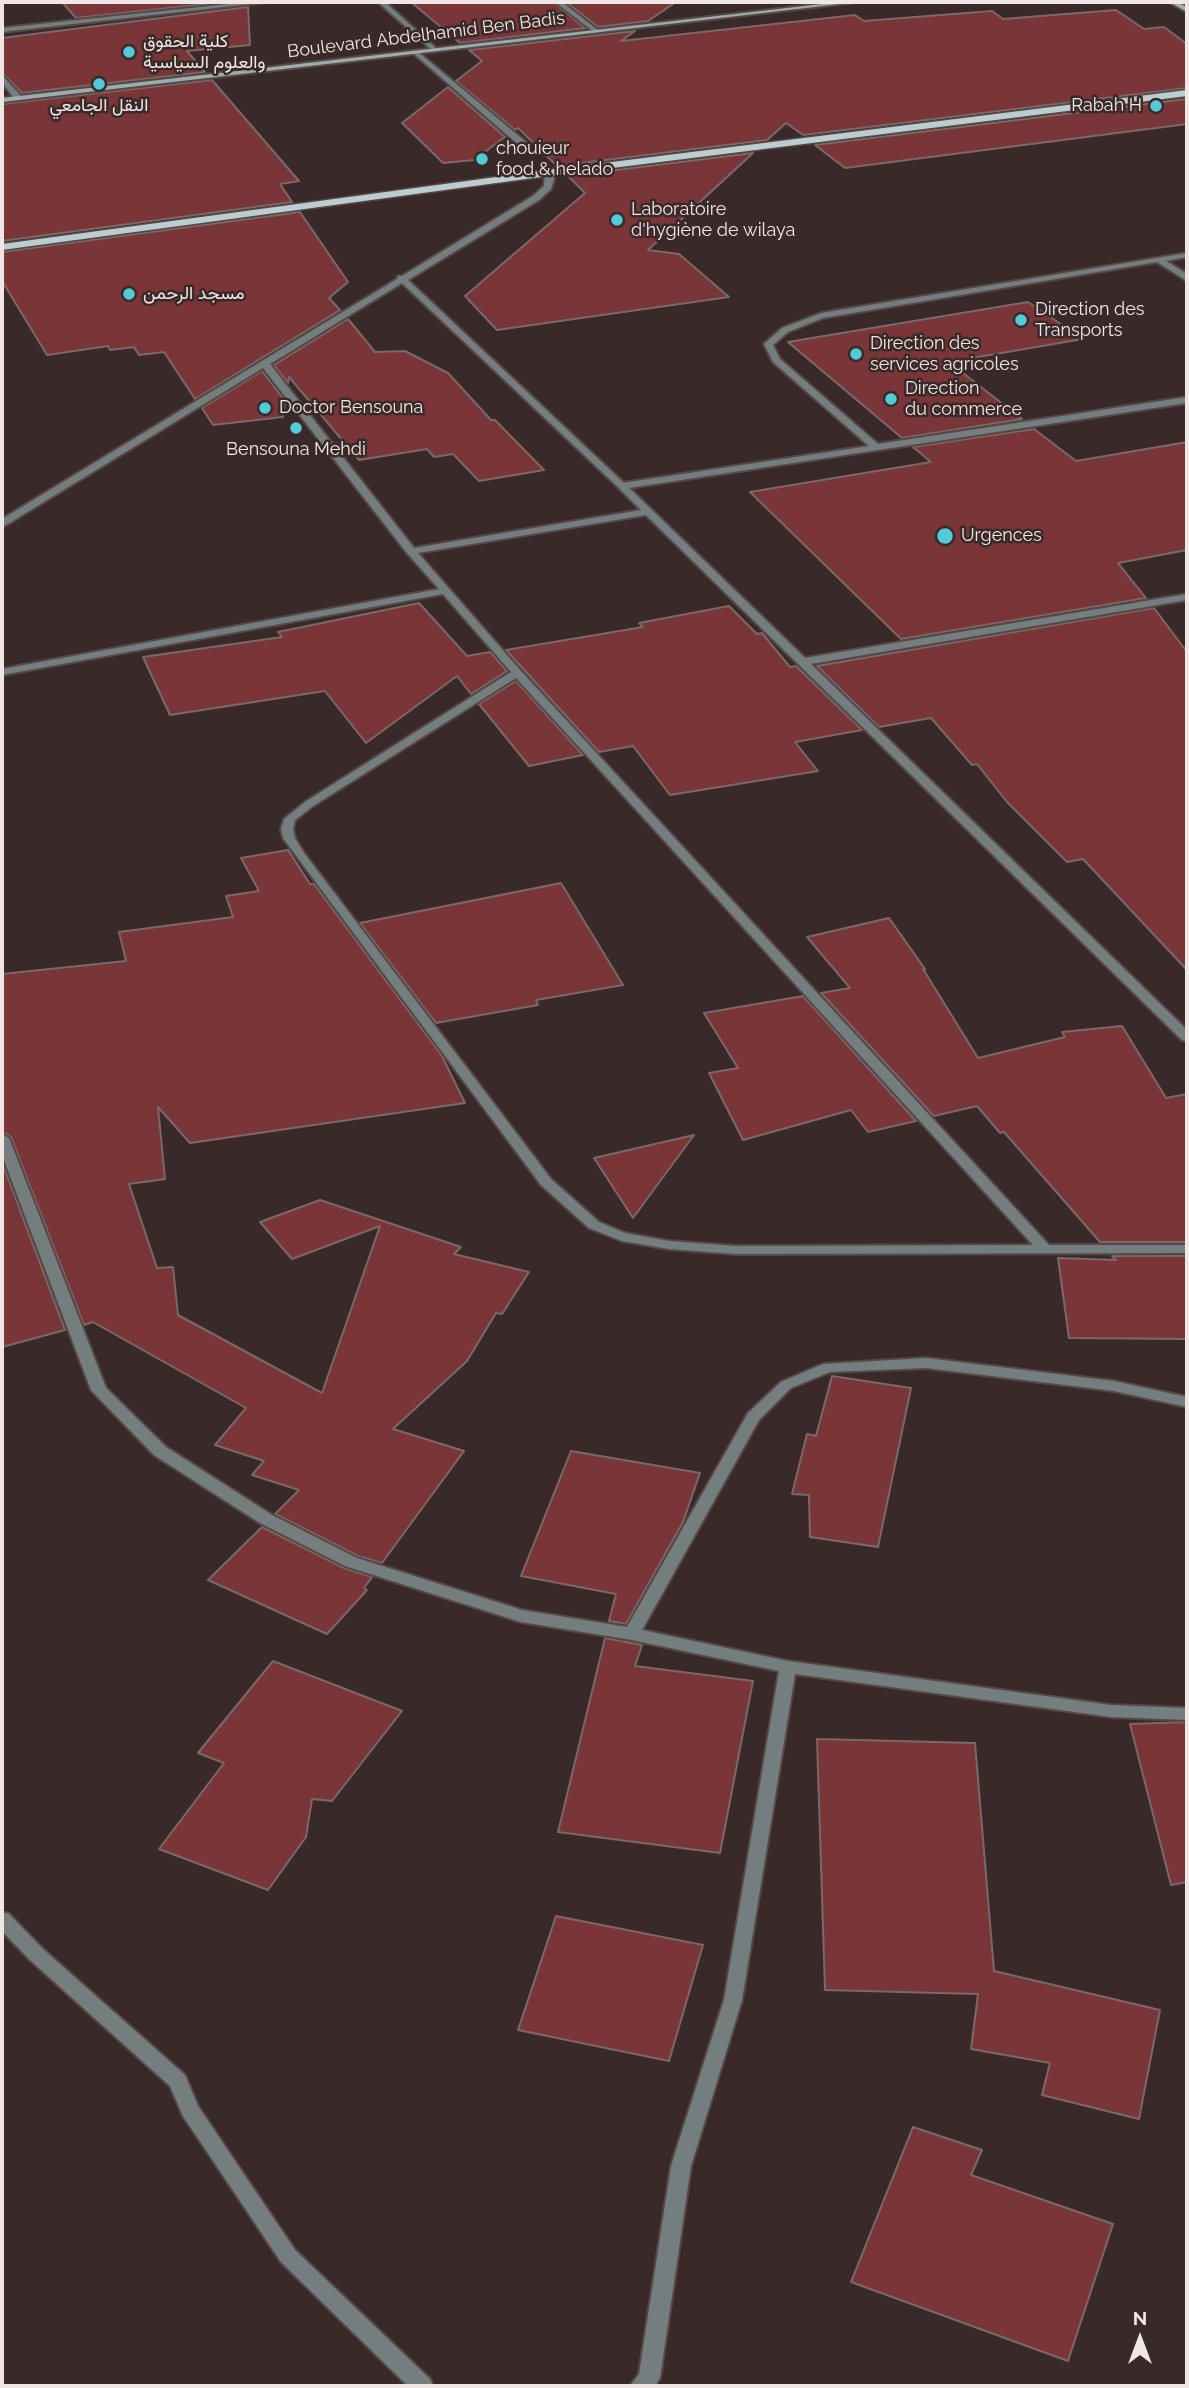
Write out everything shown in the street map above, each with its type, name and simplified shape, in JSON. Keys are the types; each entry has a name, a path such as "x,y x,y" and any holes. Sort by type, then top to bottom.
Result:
{"main road":[{"name":"Boulevard Abdelhamid Ben Badis","path":"2,100 854,2"},
{"path":"1172,2 1187,10"},
{"path":"2,247 548,173 1187,93"}],"street":[{"path":"198,2 205,7"},
{"path":"2,30 265,2"},
{"path":"381,2 435,50"},
{"path":"558,2 596,32"},
{"path":"415,52 524,145"},
{"path":"2,77 18,98"},
{"path":"2,523 536,198 548,187 551,179 548,173"},
{"path":"876,446 776,360 768,344 785,330 821,316 1187,256"},
{"path":"1159,260 1187,278"},
{"path":"401,278 622,486 1187,1037"},
{"path":"265,364 411,551 517,673 1044,1248"},
{"path":"622,486 1187,400"},
{"path":"411,551 648,512"},
{"path":"2,671 445,591"},
{"path":"803,662 1187,597"},
{"path":"517,673 310,804 290,819 287,829 299,855 546,1182 594,1224 622,1237 669,1245 736,1250 1187,1249"},
{"path":"2,1138 99,1390 160,1451 266,1519 351,1562 521,1616 632,1634 788,1667 1111,1711 1187,1714"},
{"path":"632,1634 753,1417 786,1385 828,1367 926,1363 1114,1386 1187,1402"},
{"path":"642,2386 649,2378 681,2166 733,2000 788,1667"},
{"path":"2,1919 37,1955 177,2081 190,2110 288,2256 422,2386"}],"building":[{"path":"62,2 225,2 76,18"},
{"path":"411,2 553,2 585,28 460,43"},
{"path":"566,2 676,2 648,21 598,27"},
{"path":"248,7 250,45 187,51 205,72 22,93 2,73 2,38"},
{"path":"1116,10 1144,29 1164,27 1187,44 1187,88 803,135 786,123 767,140 557,166 518,128 515,130 456,81 482,61 469,50 635,31 621,41 855,15 864,21 992,11 1003,19"},
{"path":"212,80 299,181 280,184 292,202 2,241 2,104"},
{"path":"448,87 505,137 474,160 443,163 402,123"},
{"path":"1187,99 1187,124 845,168 815,145"},
{"path":"753,153 648,250 679,254 729,297 497,330 465,296 585,193 568,176"},
{"path":"300,212 348,282 329,298 340,310 195,399 164,352 139,355 134,347 110,350 108,346 47,355 2,281 2,252"},
{"path":"1028,302 1083,339 949,362 1022,419 902,438 788,342"},
{"path":"348,319 375,352 405,351 448,373 491,420 495,420 544,470 479,481 453,454 434,457 427,449 359,460 289,377 288,383 274,365"},
{"path":"262,371 285,401 283,417 213,425 202,408"},
{"name":"Urgences","path":"1034,429 1076,461 1187,442 1187,550 1118,563 1146,598 901,639 750,492 931,462 913,447"},
{"path":"419,603 467,656 490,652 507,671 471,694 457,676 366,743 325,691 170,715 143,657 282,637 278,632"},
{"path":"729,606 757,634 762,633 790,667 796,666 862,730 795,742 818,771 670,795 633,746 599,752 506,650 643,627 639,623"},
{"path":"1154,608 1187,652 1187,970 1083,859 1067,862 1007,802 977,764 972,765 931,718 879,727 817,666"},
{"path":"516,681 583,755 529,766 479,704"},
{"path":"288,850 310,884 314,884 442,1056 465,1103 190,1143 158,1107 165,1179 129,1184 157,1268 173,1267 178,1315 322,1393 380,1226 292,1259 260,1222 320,1200 461,1247 454,1254 529,1272 502,1314 496,1313 467,1361 393,1429 464,1451 382,1563 358,1556 275,1514 299,1490 252,1475 264,1461 215,1445 246,1408 93,1322 84,1325 11,1137 2,1131 2,974 126,961 119,932 233,917 226,896 259,891 241,858"},
{"path":"561,883 623,985 536,1000 538,1005 436,1023 360,923"},
{"path":"889,918 925,969 978,1058 1065,1037 1062,1032 1122,1026 1166,1098 1187,1094 1187,1242 1100,1242 1004,1132 1000,1133 977,1106 934,1116 821,993 850,988 807,937"},
{"path":"803,996 916,1121 868,1132 851,1110 743,1140 709,1073 738,1068 704,1013"},
{"path":"694,1135 633,1218 594,1158"},
{"path":"2,1162 65,1330 2,1347"},
{"path":"1112,1256 1187,1256 1187,1339 1069,1338 1058,1258 1116,1260"},
{"path":"832,1376 911,1388 878,1547 810,1537 809,1495 792,1494 807,1434 816,1436"},
{"path":"571,1451 700,1473 683,1522 626,1624 609,1621 616,1594 521,1576"},
{"path":"262,1527 344,1568 372,1577 364,1588 367,1590 327,1634 208,1580"},
{"path":"605,1638 642,1645 635,1666 753,1681 720,1853 558,1832"},
{"path":"273,1661 402,1711 332,1801 312,1799 306,1837 268,1890 159,1849 224,1763 198,1753"},
{"path":"1187,1722 1187,1882 1171,1885 1130,1724"},
{"path":"817,1739 975,1743 994,1971 1160,2010 1139,2119 1042,2095 1050,2063 971,2049 978,1994 825,1990"},
{"path":"556,1916 703,1945 669,2061 518,2030"},
{"path":"913,2127 982,2150 971,2175 1113,2224 1068,2361 851,2282"}],"place":[{"name":"كلية الحقوق والعلوم السياسية","path":"129,52"},
{"name":"النقل الجامعي","path":"99,84"},
{"name":"Rabah H","path":"1156,106"},
{"name":"chouieur food & helado","path":"482,159"},
{"name":"Laboratoire d'hygiène de wilaya","path":"617,220"},
{"name":"مسجد الرحمن","path":"129,294"},
{"name":"Direction des Transports","path":"1021,320"},
{"name":"Direction des services agricoles","path":"856,354"},
{"name":"Direction du commerce","path":"891,399"},
{"name":"Doctor Bensouna","path":"265,408"},
{"name":"Bensouna Mehdi","path":"296,428"},
{"name":"Urgences","path":"945,536"}]}
